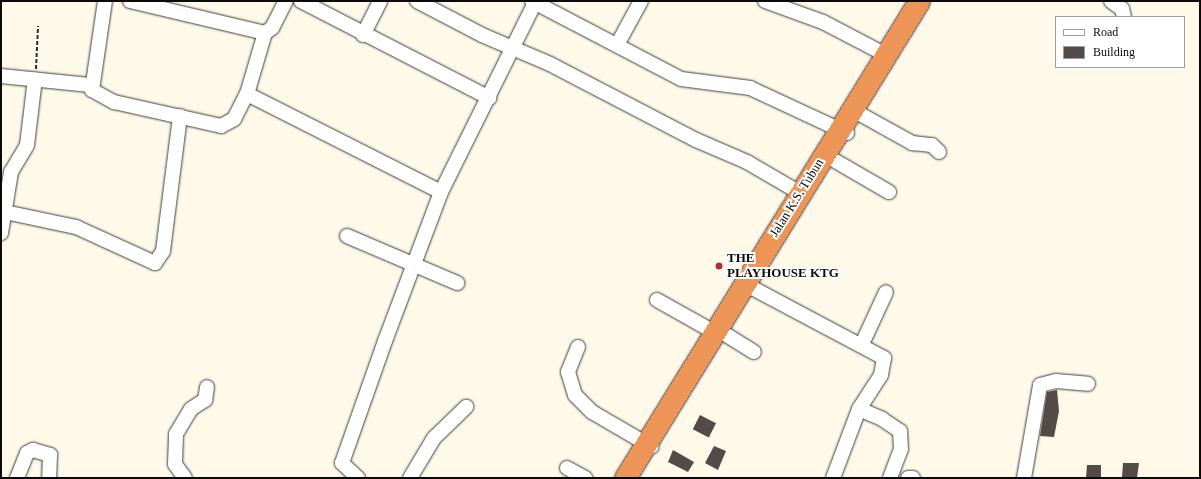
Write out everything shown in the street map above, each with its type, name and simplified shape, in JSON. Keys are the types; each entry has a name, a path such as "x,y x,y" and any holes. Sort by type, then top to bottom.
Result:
{"highway":[{"name":"Jalan K.S. Tubun","path":"625,478 650,446 748,286 832,159 886,55 919,1"},
{"name":"Jalan K.S. Tubun","path":"748,286 800,193 856,113 930,1"},
{"name":"Jalan K.S. Tubun","path":"636,478 650,446"}],"street":[{"path":"92,90 106,1"},
{"path":"130,1 265,33"},
{"path":"1,76 86,84 92,90 114,102 226,125 234,119 247,94 265,33 272,28 286,1"},
{"path":"301,1 363,35 490,98"},
{"path":"363,35 380,1"},
{"path":"417,1 514,49 550,64 696,140 747,162 800,193"},
{"path":"765,1 823,22 886,55"},
{"path":"1111,1 1122,9 1124,16"},
{"path":"358,478 342,463 414,264 441,192 514,49 533,2 681,79 750,88 856,113 912,143 932,145 939,152"},
{"path":"617,45 637,8"},
{"path":"1,232 11,172 27,146 35,79"},
{"path":"247,94 441,192"},
{"path":"5,212 76,228 155,263 163,250 180,116"},
{"path":"832,159 889,192"},
{"path":"347,236 456,283"},
{"path":"748,286 880,354 885,363 859,409 833,478"},
{"path":"862,344 886,292"},
{"path":"656,300 754,352"},
{"path":"578,347 568,372 575,395 599,416 650,446"},
{"path":"1024,478 1040,385 1056,381 1088,384"},
{"path":"186,478 175,464 176,434 191,409 205,400 207,387"},
{"path":"410,478 434,438 466,407"},
{"path":"859,409 882,419 900,431 901,449 890,478"},
{"path":"17,478 28,453 33,450 50,455 49,478"},
{"path":"567,468 585,478"},
{"path":"908,478 913,478"}],"path":[{"path":"35,79 38,26"}],"building":[{"path":"1057,390 1059,411 1054,437 1040,436 1047,392"},
{"path":"700,415 716,423 709,437 693,429"},
{"path":"714,446 726,451 718,470 705,463"},
{"path":"673,450 694,462 688,472 668,462"},
{"path":"1123,463 1139,463 1137,478 1122,478"},
{"path":"1087,465 1101,465 1101,477 1086,478"}],"place":[{"name":"THE PLAYHOUSE KTG","path":"719,266"}]}
